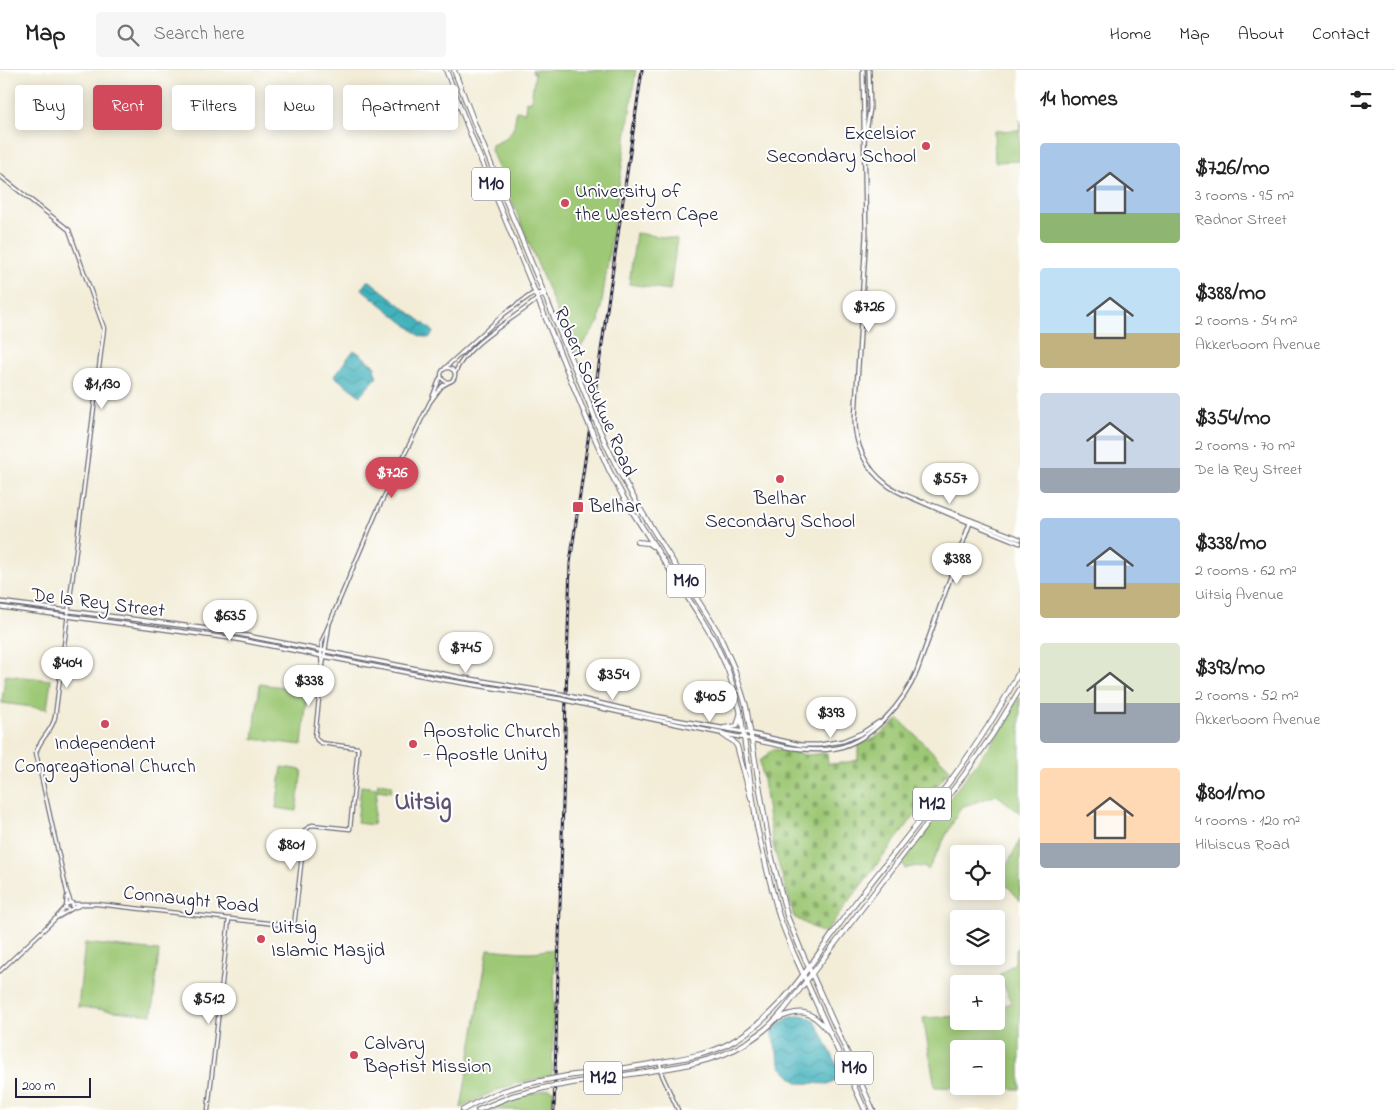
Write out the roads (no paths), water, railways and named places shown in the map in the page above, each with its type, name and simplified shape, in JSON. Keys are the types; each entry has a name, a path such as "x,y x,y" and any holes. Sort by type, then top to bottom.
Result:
{"main road":[{"name":"Robert Sobukwe Road","path":"446,70 593,434 618,487 714,640 728,670 740,710 756,818 779,916 806,981 865,1110"},
{"name":"Robert Sobukwe Road","path":"454,70 614,464 721,637 734,668 746,706 771,859 787,916 811,974 873,1110"},
{"path":"863,70 866,234 855,420 857,438 868,465 881,480 898,492 928,506 1020,539"},
{"path":"864,146 870,109 869,70"},
{"path":"970,521 1020,543"},
{"path":"886,717 902,700 915,678 970,521"},
{"path":"637,542 648,543 657,551"},
{"name":"De la Rey Street","path":"0,602 217,630 321,653"},
{"name":"De la Rey Street","path":"0,607 217,636 325,653 561,694 654,716 750,733 796,744 826,745 855,736 886,717"},
{"name":"De la Rey Street","path":"325,653 453,681 561,699 803,750 833,748 860,739 878,726 886,717"},
{"name":"M12","path":"463,1110 500,1092 526,1084 687,1058 726,1045 746,1034 775,1010 986,732 1020,670"},
{"name":"M12","path":"478,1110 512,1096 548,1087 693,1065 728,1053 759,1034 775,1020 806,981 965,774 999,725 1020,689"},
{"path":"724,728 738,725 740,710"},
{"path":"723,734 737,746 756,818"},
{"path":"775,1020 795,1012 807,1013 817,1018 830,1034"}],"street":[{"path":"0,176 69,230 104,327 54,722 49,733 37,749 36,755 67,895 66,905 71,909 72,903 67,895"},
{"path":"322,671 321,653 324,636 330,626 378,509 441,378 441,372 504,314 536,293 544,293"},
{"path":"430,402 442,386 454,378 459,364 471,351 544,293"},
{"path":"504,314 508,320"},
{"path":"445,368 451,368 455,373"},
{"path":"441,378 444,381 450,382"},
{"path":"322,671 330,626"},
{"name":"Connaught Road","path":"0,971 56,918 66,905 72,903 294,926 304,832 308,826 312,825 350,829 358,748 321,744 316,739 322,671"},
{"name":"Connaught Road","path":"56,918 71,909 86,904"},
{"path":"208,1110 229,919"},
{"path":"660,1062 661,1069 678,1110"}],"water":[{"path":"367,281 370,281 432,330 433,333 429,338 420,336 363,290 362,288"},
{"path":"353,351 356,351 376,367 374,369 377,377 360,396 334,376"},
{"path":"802,1015 812,1019 818,1026 843,1077 830,1084 797,1083 781,1067 771,1031 788,1018"}],"railway":[{"path":"554,1110 570,563 642,70"}],"place":[{"name":"Excelsior Secondary School","path":"926,146"},
{"name":"University of the Western Cape","path":"565,203"},
{"name":"Belhar Secondary School","path":"780,479"},
{"name":"Belhar","path":"578,507"},
{"name":"Independent Congregational Church","path":"105,724"},
{"name":"Apostolic Church - Apostle Unity","path":"413,744"},
{"name":"Uitsig Islamic Masjid","path":"261,939"},
{"name":"Calvary Baptist Mission","path":"354,1055"}],"district":[{"name":"Uitsig","path":"423,803"}]}
